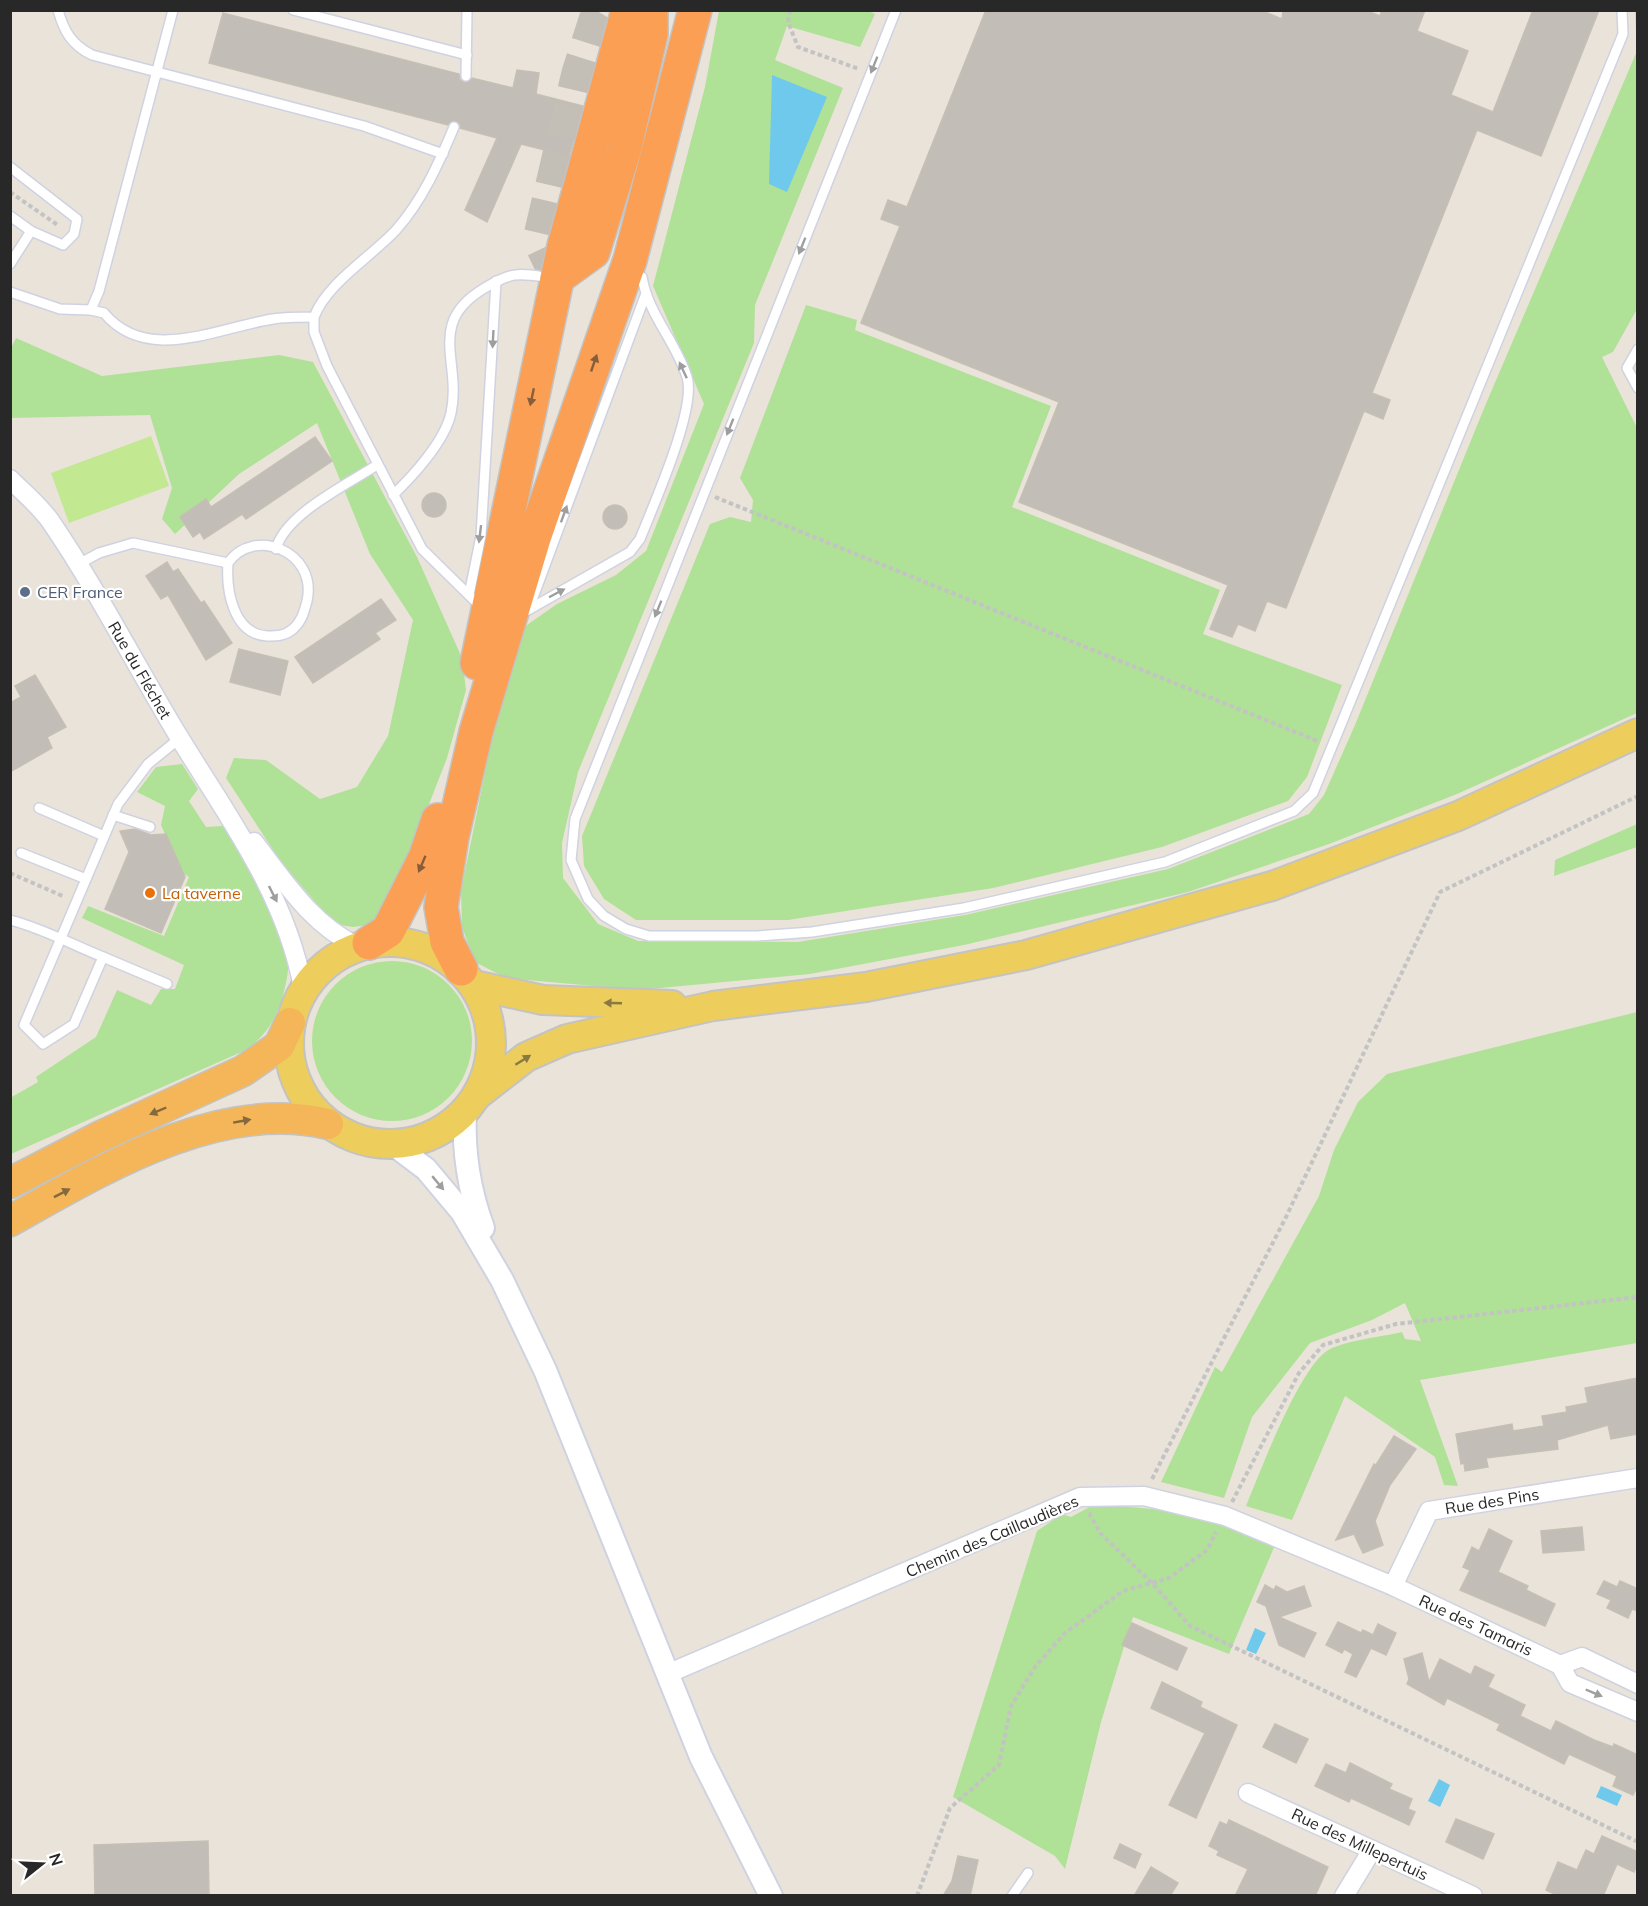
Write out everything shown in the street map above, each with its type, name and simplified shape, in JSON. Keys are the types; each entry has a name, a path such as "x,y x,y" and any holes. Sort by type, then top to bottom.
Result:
{"highway":[{"path":"557,278 550,243 609,24 616,10"},
{"path":"468,977 447,942 441,907 447,866 476,732 557,278 628,10"},
{"path":"557,278 579,249 640,10"},
{"path":"557,278 593,252 624,151 651,34 651,10"},
{"path":"635,288 614,256 672,39 684,10"},
{"path":"635,288 630,260 695,10"},
{"path":"363,945 388,932 425,858 454,777 471,701 498,610 635,288 677,163 702,46 704,10"},
{"path":"10,1183 101,1136 243,1071 279,1046 290,1023"},
{"path":"10,1221 135,1157 203,1130 258,1118 309,1119 328,1124"}],"main road":[{"path":"471,1104 489,1069 492,1040 487,1011 468,977 441,954 418,945 394,940 363,945 333,958 303,988 290,1023 289,1051 295,1079 309,1104 328,1124 348,1136 371,1143 394,1145 420,1140 445,1129 526,1057 567,1039 713,1006 866,987 1026,956 1272,886 1458,816 1638,734"},
{"path":"468,977 543,1000 713,1006"}],"street":[{"name":"Rue du Fléchet","path":"10,479 50,520 180,738 224,806 272,892 290,931 303,988"},
{"name":"Rue du Fléchet","path":"224,806 312,917 334,935 363,945"},
{"path":"471,1104 465,1157 475,1206 502,1280 544,1370 701,1757 771,1896"},
{"path":"394,1145 426,1169 462,1212 502,1280"},
{"name":"Rue des Pins","path":"1393,1586 1429,1511 1638,1478"},
{"name":"Chemin des Caillaudières","path":"667,1674 1080,1497 1144,1496 1225,1516 1393,1586"},
{"name":"Rue des Tamaris","path":"1393,1586 1560,1665 1570,1683 1638,1712"},
{"path":"1560,1665 1582,1657 1638,1684"},
{"name":"Rue des Millepertuis","path":"1248,1793 1473,1896"},
{"path":"1344,1896 1372,1850"}],"lane":[{"path":"58,10 63,28 76,47 92,56 364,126 443,154"},
{"path":"91,310 99,291 173,10"},
{"path":"293,10 467,55"},
{"path":"466,76 467,10"},
{"path":"896,10 575,819 571,860 588,899 603,916 626,929 649,936 757,936 812,932 964,908 1166,862 1294,811 1313,793 1623,34 1622,10"},
{"path":"454,126 428,185 398,228 373,255 327,294 315,317 314,332 317,345 422,549 498,610"},
{"path":"10,167 77,219 74,234 63,245 31,231 10,216"},
{"path":"10,264 31,231"},
{"path":"393,495 418,469 444,431 450,415 453,395 450,327 459,307 496,281 514,273 557,278"},
{"path":"496,281 481,536 498,610"},
{"path":"498,610 630,552 640,539 688,404 688,378 635,288"},
{"path":"10,292 60,309 91,310 104,313 115,326 141,338 163,339 217,333 273,319 315,317"},
{"path":"1638,349 1627,368 1638,388"},
{"path":"276,549 279,539 293,521 377,465"},
{"path":"77,565 99,553 133,543 228,563"},
{"path":"252,546 276,549 291,554 308,577 310,588 304,617 284,635 262,635 252,631 242,622 229,596 228,563 240,551 252,546"},
{"path":"103,957 74,1024 43,1044 24,1024 118,804 148,764 180,738"},
{"path":"39,808 104,836"},
{"path":"113,816 150,827"},
{"path":"21,853 86,879"},
{"path":"10,920 167,984"},
{"path":"1012,1896 1028,1873"}],"path":[{"path":"790,10 788,22 798,47 871,73"},
{"path":"10,192 62,228"},
{"path":"704,493 1332,747"},
{"path":"1144,1496 1286,1217 1440,892 1638,796"},
{"path":"10,873 76,902"},
{"path":"1080,1497 1100,1533 1152,1583 1190,1626 1638,1842"}],"green space":[{"path":"866,10 875,14 860,47 787,26 775,60 843,88 755,305 754,343 578,772 562,843 563,878 598,924 638,941 798,942 965,915 1168,869 1309,814 1324,795 1355,725 1485,406 1637,51 1637,309 1613,352 1602,357 1637,428 1637,713 1457,794 1329,844 1188,892 964,945 810,974 639,990 506,978 475,962 462,927 461,891 511,645 527,625 557,604 616,575 646,551 704,404 653,286 705,87 719,11"},
{"path":"1635,11 1637,11 1637,51"},
{"path":"806,305 857,320 855,330 1051,406 1012,507 1220,590 1203,634 1342,685 1307,777 1288,801 1162,847 993,888 788,920 636,920 604,899 584,866 582,836 710,524 730,517 751,522 753,500 740,478"},
{"path":"16,338 102,376 279,355 313,362 417,557 462,658 466,690 447,758 391,902 368,925 353,927 334,924 281,862 226,778 234,758 266,760 320,799 357,787 388,736 413,620 370,554 317,423 239,474 175,534 162,519 172,488 150,415 11,418 11,348"},
{"path":"151,436 169,486 69,523 51,473"},
{"path":"182,764 198,789 189,801 206,827 223,826 261,887 277,919 288,953 288,970 276,1014 264,1034 246,1050 11,1154 10,1098 38,1082 36,1077 96,1037 117,990 151,1005 161,989 175,989 184,965 82,918 88,906 164,936 189,877 181,872 161,825 165,806 137,792 156,767"},
{"path":"1637,824 1637,847 1554,876 1555,860"},
{"path":"392,961 408,962 423,967 437,974 449,984 459,996 466,1010 471,1025 471,1057 466,1072 459,1086 449,1098 437,1108 423,1115 408,1120 392,1121 376,1120 361,1115 347,1108 335,1098 325,1086 318,1072 313,1057 312,1041 313,1025 318,1010 325,996 335,984 347,974 361,967 376,962"},
{"path":"1637,1012 1637,1343 1420,1380 1458,1486 1444,1485 1435,1457 1345,1396 1292,1520 1246,1506 1282,1421 1306,1375 1318,1359 1330,1349 1338,1346 1402,1332 1405,1339 1421,1341 1405,1303 1372,1320 1310,1343 1252,1417 1224,1498 1161,1482 1215,1367 1222,1372 1319,1196 1334,1150 1358,1102 1387,1074"},
{"path":"1095,1504 1165,1510 1216,1519 1275,1545 1229,1654 1133,1617 1101,1722 1065,1869 1055,1856 953,1797 1037,1531 1062,1514 1071,1517"}],"water":[{"path":"772,75 827,97 787,192 769,184"},
{"path":"1255,1628 1266,1633 1256,1654 1246,1650"},
{"path":"1439,1779 1450,1785 1440,1807 1428,1801"},
{"path":"1601,1786 1622,1795 1617,1806 1596,1797"}],"building":[{"path":"986,10 1260,10 1282,19 1283,10 1365,10 1380,16 1382,10 1425,10 1417,31 1468,51 1451,95 1493,112 1533,10 1599,10 1541,156 1477,130 1372,393 1390,400 1383,419 1364,411 1286,608 1267,601 1255,631 1238,624 1232,637 1210,629 1228,585 1019,502 1059,402 861,323 900,226 881,219 888,200 907,207"},
{"path":"223,13 459,74 460,80 465,83 472,78 513,88 517,70 539,73 536,94 583,106 569,156 521,144 487,222 465,210 497,138 460,128 456,121 448,125 209,63"},
{"path":"315,437 332,461 246,519 242,514 204,539 200,532 193,537 180,517 206,499 211,507"},
{"path":"434,493 442,497 446,505 442,513 434,517 426,513 422,505 426,497"},
{"path":"615,505 624,508 627,517 624,526 615,529 606,526 603,517 606,508"},
{"path":"167,562 173,572 178,569 201,603 204,601 232,643 206,660 168,595 161,599 146,576"},
{"path":"381,599 396,620 375,633 380,639 313,683 295,657"},
{"path":"239,649 288,661 280,695 230,682"},
{"path":"35,675 66,727 47,737 52,748 10,772 10,703 21,697 15,686"},
{"path":"135,829 151,835 166,834 185,877 161,933 105,909 129,852 120,831"},
{"path":"1638,1378 1638,1434 1611,1439 1608,1425 1557,1440 1558,1449 1486,1458 1488,1467 1465,1471 1464,1463 1461,1464 1456,1434 1512,1424 1513,1431 1544,1426 1542,1416 1567,1412 1566,1407 1588,1403 1585,1388"},
{"path":"1394,1436 1416,1449 1390,1485 1375,1521 1383,1545 1363,1553 1354,1534 1336,1540 1374,1464 1376,1465"},
{"path":"1582,1527 1584,1550 1543,1553 1541,1531"},
{"path":"1489,1529 1512,1541 1498,1572 1528,1586 1526,1590 1555,1604 1545,1626 1460,1590 1470,1570 1463,1567 1472,1547 1479,1551"},
{"path":"1604,1581 1617,1587 1620,1581 1638,1589 1638,1611 1632,1609 1628,1618 1607,1608 1611,1600 1597,1594"},
{"path":"1265,1585 1274,1590 1276,1586 1287,1592 1304,1586 1311,1606 1279,1617 1316,1633 1304,1657 1279,1645 1266,1606 1257,1602"},
{"path":"1338,1622 1361,1633 1363,1630 1373,1635 1378,1624 1396,1633 1386,1655 1371,1648 1356,1677 1345,1672 1353,1654 1344,1649 1342,1653 1326,1645"},
{"path":"1132,1623 1187,1648 1177,1670 1122,1645"},
{"path":"1422,1653 1429,1682 1440,1659 1471,1675 1475,1666 1494,1675 1488,1687 1525,1705 1520,1716 1551,1731 1556,1721 1594,1740 1613,1747 1614,1744 1638,1755 1638,1785 1633,1795 1613,1786 1617,1776 1569,1754 1564,1764 1497,1730 1500,1724 1447,1698 1444,1705 1407,1684 1409,1679 1404,1659"},
{"path":"1162,1682 1202,1702 1200,1707 1237,1725 1196,1818 1169,1805 1205,1733 1151,1708"},
{"path":"1275,1724 1308,1739 1296,1763 1263,1747"},
{"path":"1350,1763 1392,1784 1389,1789 1412,1799 1408,1809 1415,1812 1409,1825 1351,1798 1349,1802 1315,1786 1326,1764 1346,1773"},
{"path":"1456,1819 1494,1834 1483,1859 1446,1842"},
{"path":"1229,1820 1328,1867 1315,1896 1235,1896 1248,1869 1217,1855 1219,1851 1209,1846 1220,1822 1227,1825"},
{"path":"1602,1836 1638,1852 1638,1863 1634,1872 1617,1864 1603,1896 1559,1896 1546,1890 1558,1862 1577,1870 1586,1850 1594,1854"},
{"path":"208,1841 209,1896 95,1896 94,1845"},
{"path":"1120,1844 1141,1854 1135,1868 1114,1858"},
{"path":"958,1856 978,1860 970,1896 943,1896 952,1881"},
{"path":"1151,1867 1178,1883 1170,1896 1134,1896"}],"tunnel":[{"path":"557,278 539,240 578,73 595,20 601,10"}],"place":[{"name":"CER France","path":"25,592"},
{"name":"La taverne","path":"150,893"}]}
